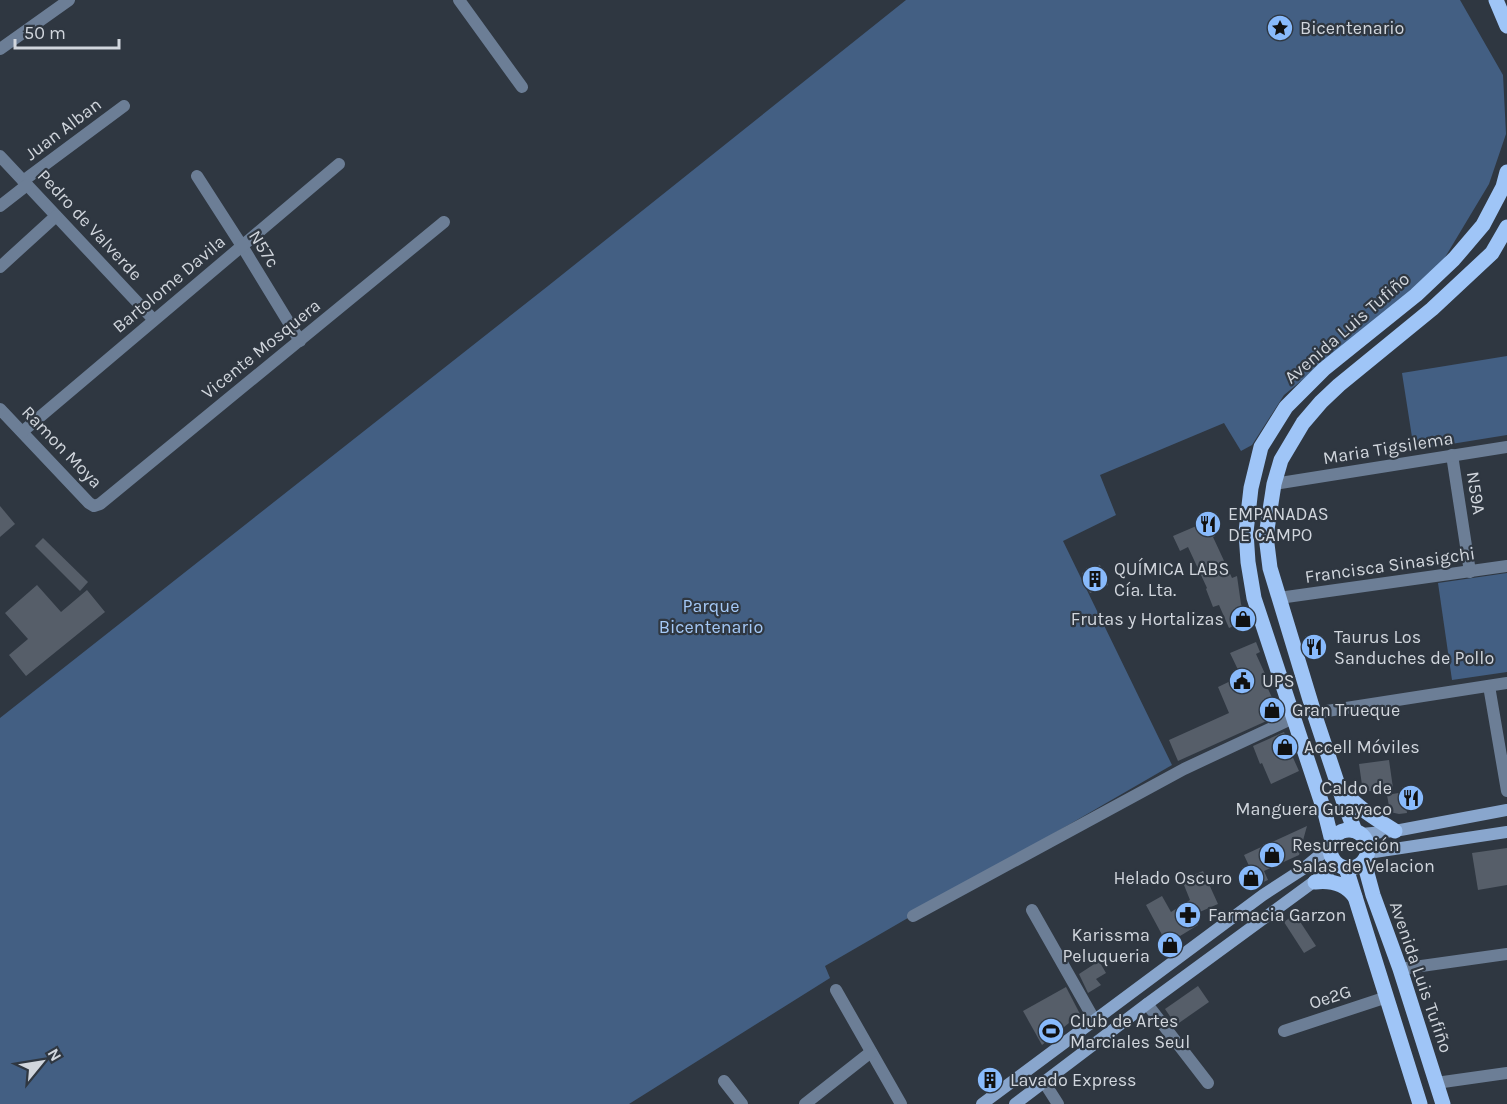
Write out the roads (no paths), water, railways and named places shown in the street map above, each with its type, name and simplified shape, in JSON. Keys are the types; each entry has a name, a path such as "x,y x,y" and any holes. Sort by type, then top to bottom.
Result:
{"main road":[{"path":"1496,0 1507,26"},
{"name":"Avenida Luis Tufiño","path":"1331,844 1325,813 1254,598 1246,531 1251,488 1261,447 1286,407 1324,369 1407,302 1454,258 1483,225 1503,187 1507,172"},
{"path":"1366,858 1368,846 1366,839 1358,832 1338,784 1270,568 1266,536 1274,484 1281,460 1303,423 1321,402 1432,309 1491,253 1507,227"},
{"path":"1407,302 1420,319"},
{"path":"1274,659 1295,652"},
{"path":"1338,784 1351,801 1395,831"},
{"path":"982,1104 1263,895 1303,868 1331,844 1334,837 1341,832 1346,830 1395,831 1507,810"},
{"path":"1331,844 1332,856 1342,866 1354,868 1366,858 1507,832"},
{"name":"Avenida Luis Tufiño","path":"1366,858 1373,895 1400,969 1443,1104"},
{"path":"1015,1104 1147,1004 1315,882 1342,866"},
{"name":"Avenida Luis Tufiño","path":"1342,866 1355,897 1420,1104"},
{"path":"1315,882 1330,881 1340,884 1355,897"},
{"path":"1404,1054 1426,1051"}],"street":[{"path":"0,49 69,0"},
{"path":"459,0 522,87"},
{"name":"Juan Alban","path":"0,206 25,183 124,106"},
{"name":"Pedro de Valverde","path":"0,156 153,320"},
{"name":"Bartolome Davila","path":"22,432 339,164"},
{"name":"N57c","path":"197,176 300,341"},
{"path":"0,267 56,216"},
{"name":"Vicente Mosquera","path":"100,504 444,222"},
{"name":"Ramon Moya","path":"0,409 89,503 94,506 100,504"},
{"name":"Maria Tigsilema","path":"1274,484 1507,447"},
{"name":"N59A","path":"1452,455 1470,572"},
{"name":"Francisca Sinasigchi","path":"1279,598 1507,566"},
{"path":"1314,713 1507,683"},
{"path":"1489,686 1507,791"},
{"path":"913,916 1184,769 1293,718"},
{"path":"1032,910 1095,1021"},
{"path":"1400,969 1507,954"},
{"path":"836,990 901,1104"},
{"name":"Oe2G","path":"1284,1031 1387,997"},
{"path":"1147,1004 1208,1083"},
{"path":"805,1104 871,1052"},
{"path":"1437,1083 1507,1073"},
{"path":"724,1081 742,1104"},
{"path":"1044,1082 1058,1104"}],"place":[{"name":"Bicentenario","path":"1280,28"},
{"name":"EMPANADAS DE CAMPO","path":"1208,524"},
{"name":"QUÍMICA LABS Cía. Lta.","path":"1095,579"},
{"name":"Frutas y Hortalizas","path":"1243,619"},
{"name":"Taurus Los Sanduches de Pollo","path":"1314,647"},
{"name":"UPS","path":"1242,681"},
{"name":"Gran Trueque","path":"1272,710"},
{"name":"Accell Móviles","path":"1285,747"},
{"name":"Caldo de Manguera Guayaco","path":"1411,798"},
{"name":"Resurrección Salas de Velacion","path":"1272,855"},
{"name":"Helado Oscuro","path":"1251,878"},
{"name":"Farmacia Garzon","path":"1188,915"},
{"name":"Karissma Peluqueria","path":"1170,945"},
{"name":"Club de Artes Marciales Seul","path":"1051,1031"},
{"name":"Lavado Express","path":"990,1080"}],"park label":[{"name":"Parque Bicentenario","path":"711,616"}]}
